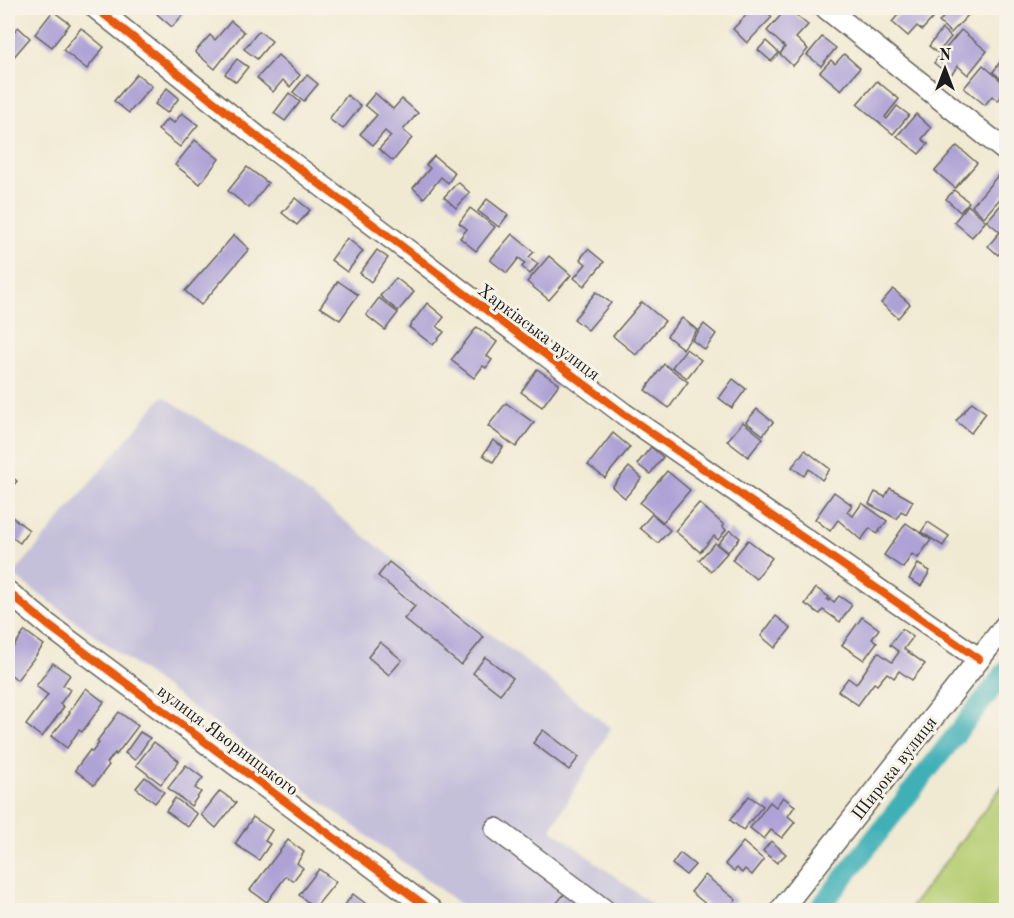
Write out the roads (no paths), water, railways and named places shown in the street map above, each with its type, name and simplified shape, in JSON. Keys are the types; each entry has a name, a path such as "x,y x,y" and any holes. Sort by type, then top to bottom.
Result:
{"street":[{"name":"Харківська вулиця","path":"96,8 264,142 624,414 979,659"},
{"path":"826,8 1006,151"},
{"name":"вулиця Яворницького","path":"8,592 48,625 431,910"},
{"name":"Широка вулиця","path":"781,910 1006,625"},
{"path":"496,829 604,910"}],"waterway":[{"path":"818,910 1006,671"}]}
